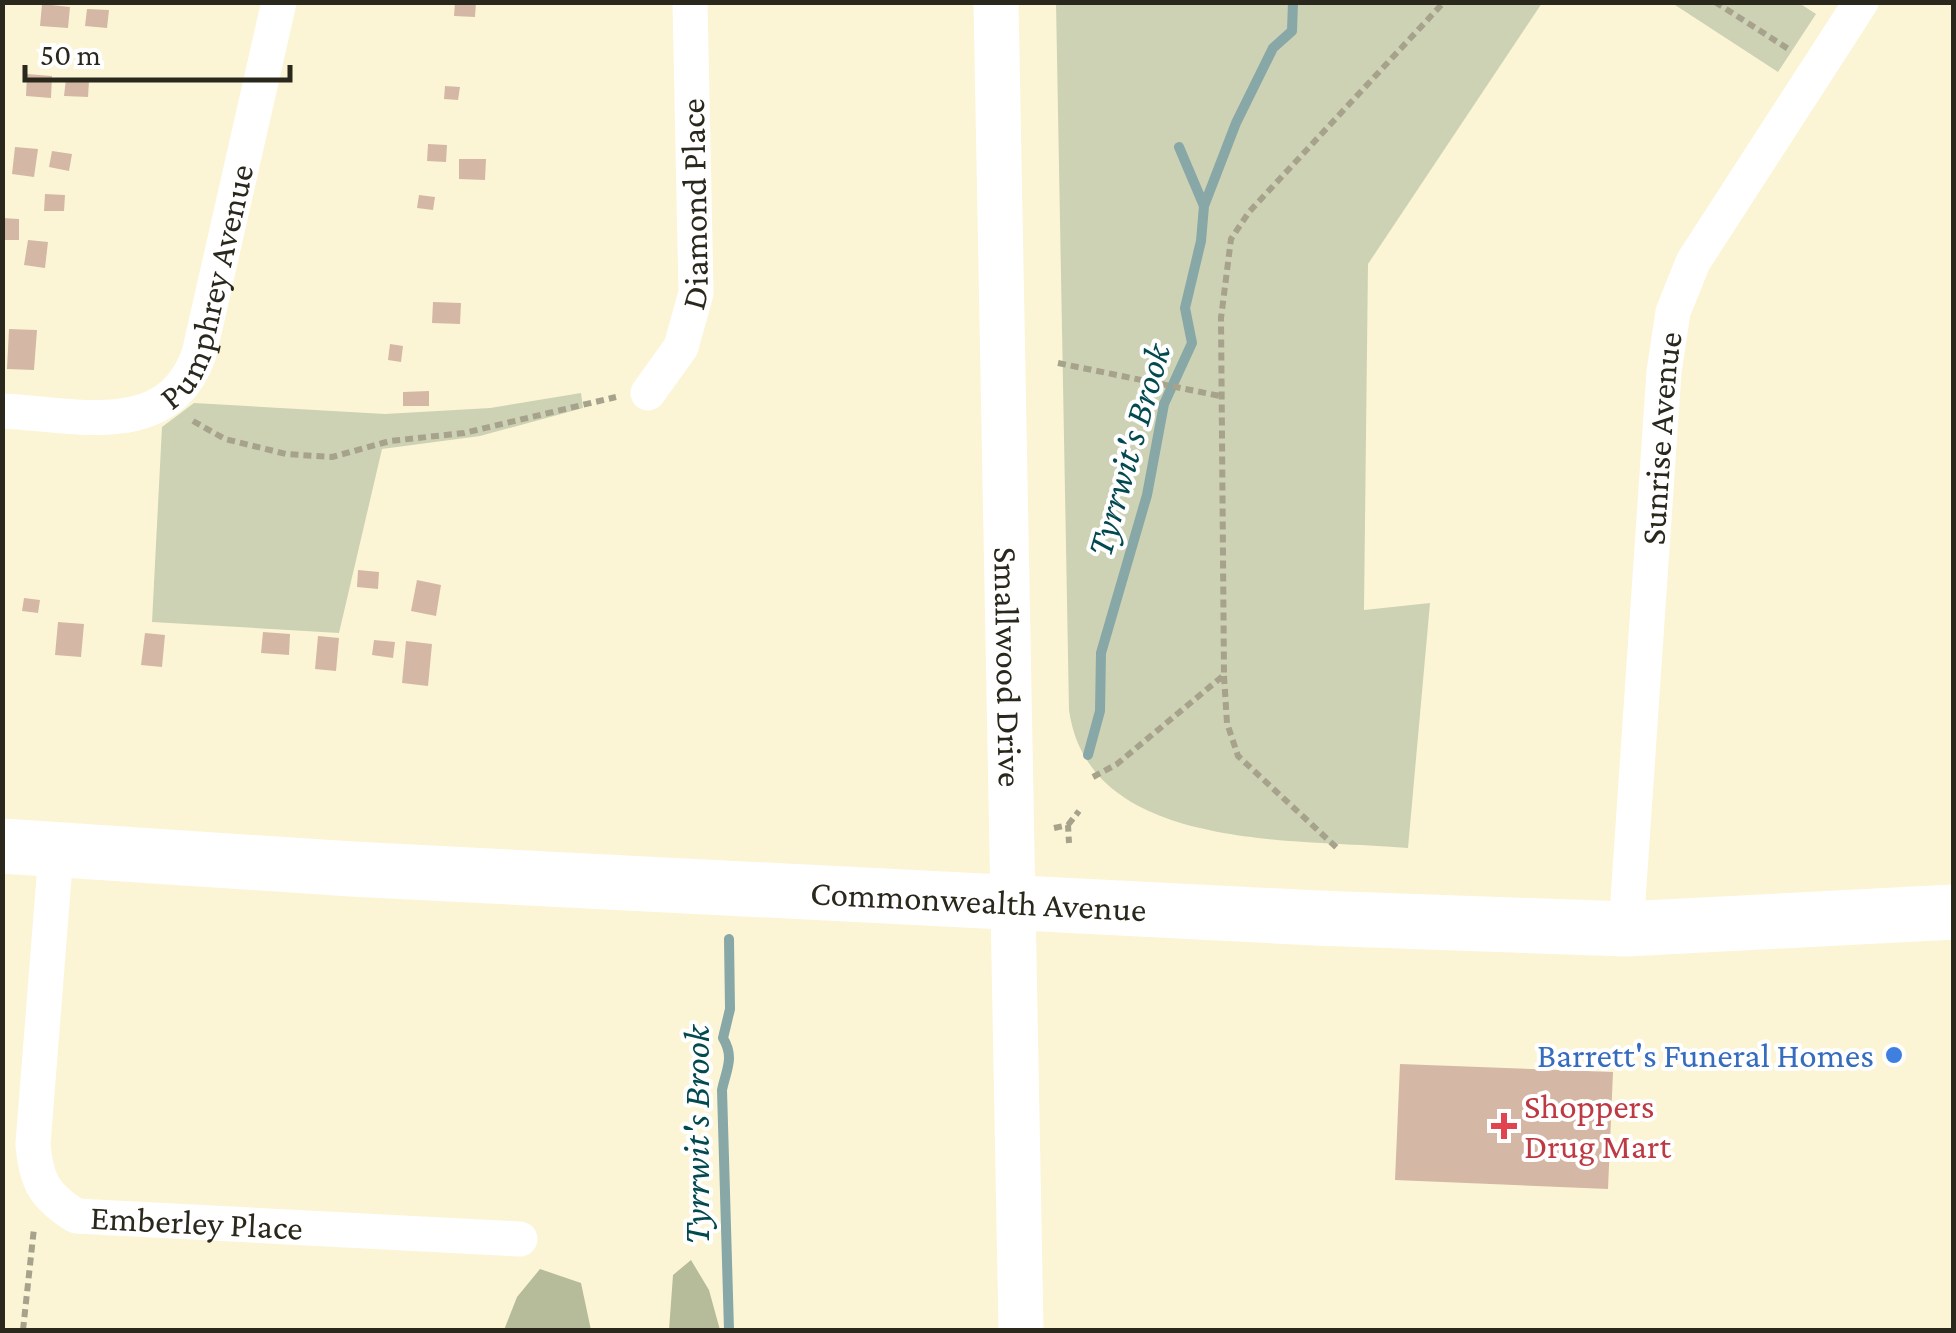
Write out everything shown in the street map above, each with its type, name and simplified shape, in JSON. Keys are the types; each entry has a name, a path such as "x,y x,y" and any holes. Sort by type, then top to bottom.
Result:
{"main road":[{"name":"Commonwealth Avenue","path":"2,846 56,852 1317,918 1626,929 1954,912"}],"street":[{"name":"Pumphrey Avenue","path":"2,411 136,416 174,397 198,354 279,2"},
{"name":"Diamond Place","path":"648,392 681,347 694,309 690,2"},
{"name":"Smallwood Drive","path":"996,2 1021,1330"},
{"name":"Sunrise Avenue","path":"1626,929 1664,372 1673,312 1693,262 1861,2"},
{"name":"Emberley Place","path":"56,852 34,1144 36,1175 50,1200 76,1216 520,1239"}],"path":[{"path":"1337,848 1238,756 1227,723 1220,396 1225,266 1236,230 1444,2"},
{"path":"1714,2 1818,68"},
{"path":"1058,363 1220,396"},
{"path":"174,397 191,420 212,435 286,454 332,457 390,441 464,433 581,402 648,392"},
{"path":"1093,777 1117,764 1224,675"},
{"path":"1069,843 1068,826 1078,810"},
{"path":"1054,828 1068,826"},
{"path":"23,1330 34,1226 50,1200"}],"green space":[{"path":"1056,3 1542,3 1368,264 1364,610 1430,603 1408,848 1258,838 1205,829 1156,814 1115,791 1085,757 1069,710"},
{"path":"1672,3 1799,3 1816,14 1778,72"},
{"path":"581,393 583,408 480,436 382,449 339,633 152,622 162,427 194,403 385,414 490,408"},
{"path":"691,1260 709,1290 720,1330 669,1330 673,1275"},
{"path":"540,1269 581,1283 591,1330 504,1330 517,1297"}],"building":[{"path":"455,2 476,2 475,17 454,16"},
{"path":"42,4 70,7 68,28 40,26"},
{"path":"87,9 109,10 107,28 85,26"},
{"path":"27,74 52,76 51,98 26,96"},
{"path":"66,79 89,81 88,97 64,96"},
{"path":"445,86 460,87 458,100 444,99"},
{"path":"428,144 447,145 446,162 427,161"},
{"path":"15,147 38,149 34,177 12,174"},
{"path":"52,151 72,154 69,171 49,167"},
{"path":"459,159 486,159 485,180 459,179"},
{"path":"45,194 65,195 64,211 44,211"},
{"path":"419,195 435,197 433,210 417,208"},
{"path":"2,218 19,219 19,240 2,240"},
{"path":"28,240 48,242 45,268 24,265"},
{"path":"433,302 461,303 460,324 432,323"},
{"path":"9,329 37,330 34,370 7,369"},
{"path":"390,344 403,346 401,362 388,360"},
{"path":"429,391 429,406 403,406 403,392"},
{"path":"358,570 379,572 378,589 357,587"},
{"path":"417,580 441,585 436,616 411,611"},
{"path":"24,598 40,600 38,613 22,611"},
{"path":"58,622 84,624 81,657 55,655"},
{"path":"263,632 290,634 289,655 261,653"},
{"path":"145,633 165,635 162,667 141,665"},
{"path":"318,636 339,638 336,671 315,669"},
{"path":"374,640 395,642 393,658 372,655"},
{"path":"406,641 432,644 428,686 402,683"},
{"name":"Shoppers Drug Mart","path":"1400,1064 1613,1072 1608,1189 1395,1180"}],"waterway":[{"name":"Tyrrwit's Brook","path":"1088,755 1100,711 1101,653 1147,495 1164,404 1192,343 1185,308 1201,241 1204,206 1236,123 1273,48 1292,31 1293,2"},
{"path":"1179,147 1204,206"},
{"name":"Tyrrwit's Brook","path":"729,939 730,1009 723,1038 729,1058 722,1090 729,1330"}],"place":[{"name":"Barrett's Funeral Homes","path":"1894,1055"},
{"name":"Shoppers Drug Mart","path":"1504,1126"}]}
